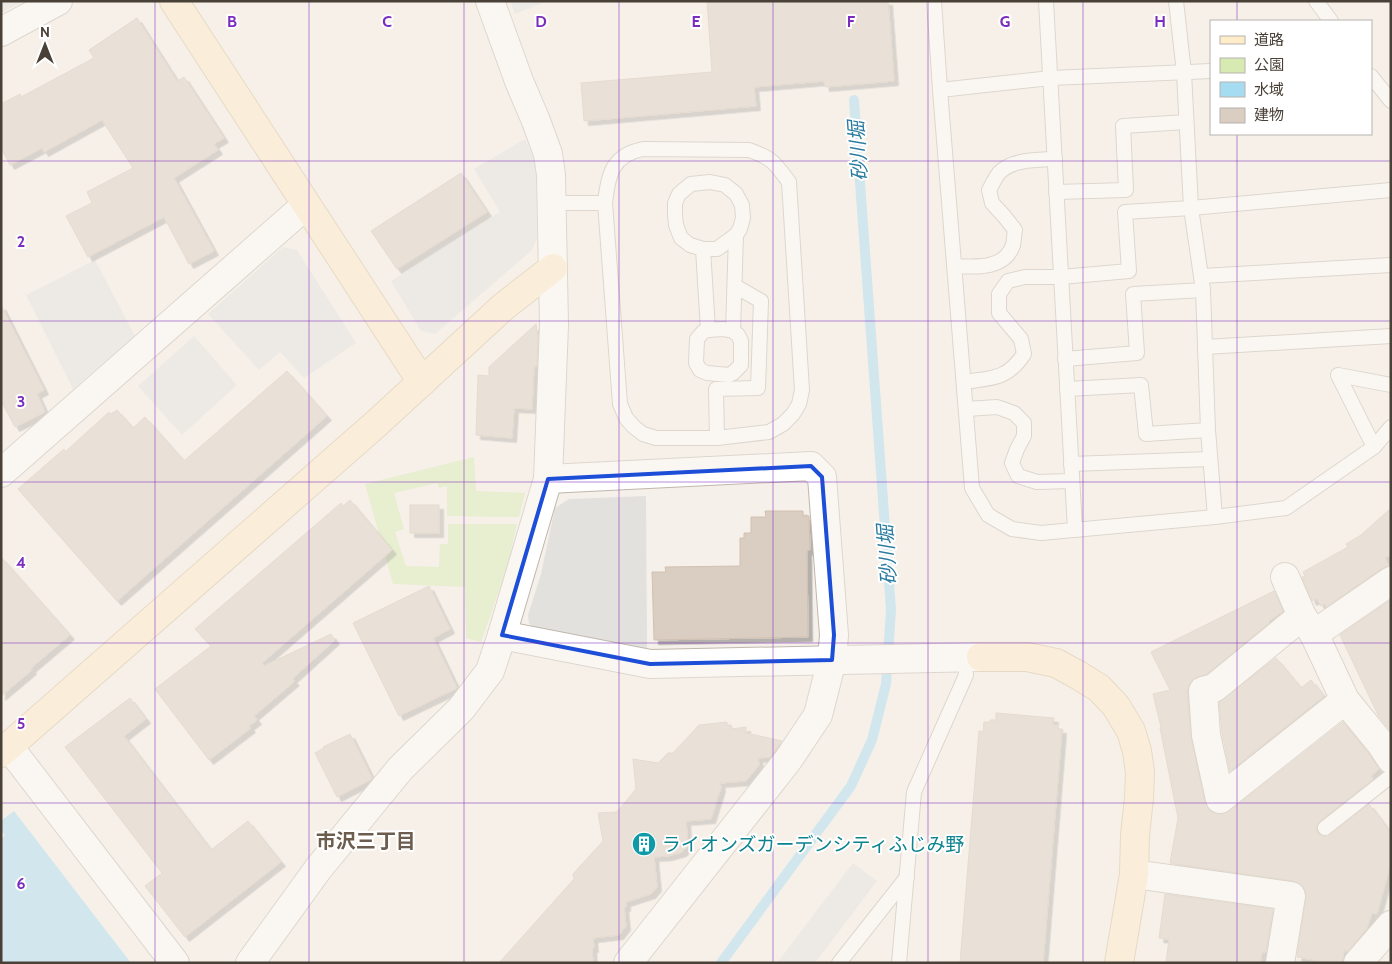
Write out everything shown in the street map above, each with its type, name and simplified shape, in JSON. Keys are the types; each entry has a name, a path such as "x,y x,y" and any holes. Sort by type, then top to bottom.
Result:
{"street":[{"path":"1,32 58,1"},
{"path":"174,1 422,382"},
{"path":"250,963 318,869 400,769 461,709 490,671 548,478 554,324 551,175 548,154 490,1"},
{"path":"1,473 306,205"},
{"path":"175,963 5,750 378,424 503,307 553,268"},
{"path":"548,478 811,466 822,477 834,635 843,659 818,715 788,760 628,963"},
{"path":"1285,577 1345,700 1387,746"},
{"path":"1345,700 1220,800 1206,735 1203,691 1214,688 1308,625 1391,581"},
{"path":"502,635 650,664 1027,657 1056,664 1078,675 1100,688 1116,706 1131,731 1137,751 1140,772 1134,874 1119,963"},
{"path":"1134,874 1291,896 1280,963"},
{"path":"1358,963 1391,925"}],"lane":[{"path":"934,1 972,488 988,515 1012,529 1041,533 1215,517 1286,508 1374,446 1391,427"},
{"path":"1046,1 1075,530"},
{"path":"1176,1 1184,73 1192,208 1202,276 1208,430 1215,517"},
{"path":"1316,1 1330,20"},
{"path":"940,90 1050,78 1210,71"},
{"path":"1372,77 1391,101"},
{"path":"1056,192 1126,190 1123,126 1186,122"},
{"path":"643,149 748,150 764,155 771,160 789,182 802,390 799,404 793,414 783,424 769,432 717,438 656,438 643,434 626,418 620,404 605,203 608,181 613,168 619,160 631,151 643,149"},
{"path":"954,266 984,267 1004,259 1012,246 1015,230 992,203 989,190 998,173 1010,165 1033,160 1055,159"},
{"path":"710,182 725,185 736,194 742,205 744,218 736,235 717,249 703,249 690,245 681,238 676,225 675,203 679,194 691,184 710,182"},
{"path":"964,382 998,377 1016,366 1024,354 1021,339 999,313 999,294 1008,281 1025,277 1061,277 1129,271 1125,212 1192,208 1391,190"},
{"path":"551,203 605,203"},
{"path":"733,331 736,235"},
{"path":"703,249 708,330"},
{"path":"1202,276 1391,265"},
{"path":"717,438 716,389 758,388 761,301 735,286"},
{"path":"1065,359 1136,353 1133,294 1203,290"},
{"path":"723,329 733,331 741,341 741,365 733,374 729,375 707,374 700,370 696,363 697,339 703,332 708,330 723,329"},
{"path":"1205,347 1391,336"},
{"path":"1374,446 1338,375 1391,385"},
{"path":"1067,389 1141,385 1146,434 1208,430"},
{"path":"966,409 997,407 1014,413 1024,423 1024,436 1012,463 1018,476 1037,482 1072,481"},
{"path":"1071,464 1210,460"},
{"path":"899,963 914,792 973,657"},
{"path":"1325,828 1391,776"},
{"path":"839,963 907,876"}],"highlighted area":[{"path":"811,466 822,477 834,635 832,660 650,664 502,635 548,479"}],"green space":[{"path":"474,457 476,491 525,493 519,517 447,516 447,486 439,488 437,483 394,493 404,529 395,532 406,566 439,567 440,544 448,544 448,524 517,524 507,568 481,642 466,638 465,587 393,584 365,484"}],"shaded area":[{"path":"1,1 24,1 1,13"},
{"path":"510,1 547,1 515,14"},
{"path":"525,139 536,164 537,239 531,251 435,334 421,331 391,281 500,212 474,169"},
{"path":"283,247 297,250 356,343 304,378 280,352 259,370 208,314"},
{"path":"95,260 135,336 73,389 26,295"},
{"path":"194,336 237,385 182,435 138,386"},
{"path":"646,496 647,649 535,630 529,623 528,615 541,574 555,508 569,499"},
{"path":"853,863 877,881 815,963 777,963"}],"water":[{"path":"14,811 131,963 1,963 1,839 5,835 1,831 1,821"}],"building":[{"path":"707,1 888,1 894,81 825,87 824,81 754,87 756,106 584,121 581,83 712,72"},
{"path":"137,18 177,81 184,77 224,138 214,144 218,150 174,178 214,251 189,264 164,217 88,257 66,216 92,203 87,192 133,168 102,120 44,152 42,148 10,165 1,148 1,104 20,94 21,97 94,58 89,50"},
{"path":"461,173 487,212 397,269 371,231"},
{"path":"1,305 44,390 37,394 45,412 15,427 1,401"},
{"path":"536,324 538,337 537,366 534,366 532,409 514,408 512,438 476,435 478,375 489,376 489,367"},
{"path":"287,371 327,416 117,601 18,489 64,449 65,452 109,412 111,414 117,410 133,428 145,417 184,461"},
{"path":"350,500 392,550 262,663 264,666 331,634 335,640 292,679 295,681 254,716 257,720 249,726 251,728 209,760 155,689 211,646 195,629 341,503 343,506"},
{"path":"410,505 439,505 439,533 410,533"},
{"path":"1391,508 1391,554 1385,558 1389,566 1382,568 1326,607 1325,604 1321,606 1317,599 1312,601 1302,577 1305,576 1303,572 1348,547 1346,544 1361,535"},
{"path":"765,511 803,511 803,516 809,516 810,550 807,551 808,637 654,640 652,572 666,572 665,567 740,566 740,538 744,538 744,533 751,533 751,517 766,517"},
{"path":"1,557 70,635 1,696"},
{"path":"429,586 450,629 433,638 457,688 399,716 353,623"},
{"path":"1274,591 1283,611 1207,674 1193,679 1189,685 1187,692 1191,738 1205,802 1209,810 1215,814 1223,814 1230,811 1343,722 1379,769 1371,776 1373,779 1320,821 1316,830 1318,834 1327,837 1369,804 1391,833 1391,862 1377,914 1372,913 1367,928 1348,951 1344,950 1342,963 1330,963 1297,957 1306,898 1305,890 1300,884 1293,881 1170,863 1178,818 1153,694 1170,690 1151,652"},
{"path":"1391,600 1391,731 1378,715 1340,635"},
{"path":"1276,658 1301,688 1311,680 1324,696 1230,771 1222,733 1219,702"},
{"path":"130,698 146,719 124,736 211,850 248,821 281,862 185,937 145,886 162,873 65,747"},
{"path":"996,713 1054,718 1053,725 1058,725 1058,729 1062,729 1043,963 960,963 979,731 983,732 984,722 996,720"},
{"name":"ライオンズガーデンシティふじみ野","path":"727,722 727,725 731,725 732,729 746,727 746,733 782,741 770,757 758,758 759,765 746,781 720,783 721,787 711,819 686,821 688,845 682,852 654,857 657,887 651,894 626,902 626,907 624,907 626,926 619,935 593,938 593,963 499,963 574,879 573,874 603,841 598,813 617,812 636,789 633,759 658,763 668,753 673,753 699,725"},
{"path":"350,734 372,778 337,797 315,753"},
{"path":"1165,894 1273,909 1266,952 1262,952 1260,963 1166,963 1169,939 1159,938"}],"waterway":[{"name":"砂川堀","path":"721,963 851,786 872,740 886,684 891,610 854,100"}],"place":[{"name":"ライオンズガーデンシティふじみ野","path":"644,844"}],"district":[{"name":"市沢三丁目","path":"366,841"}]}
